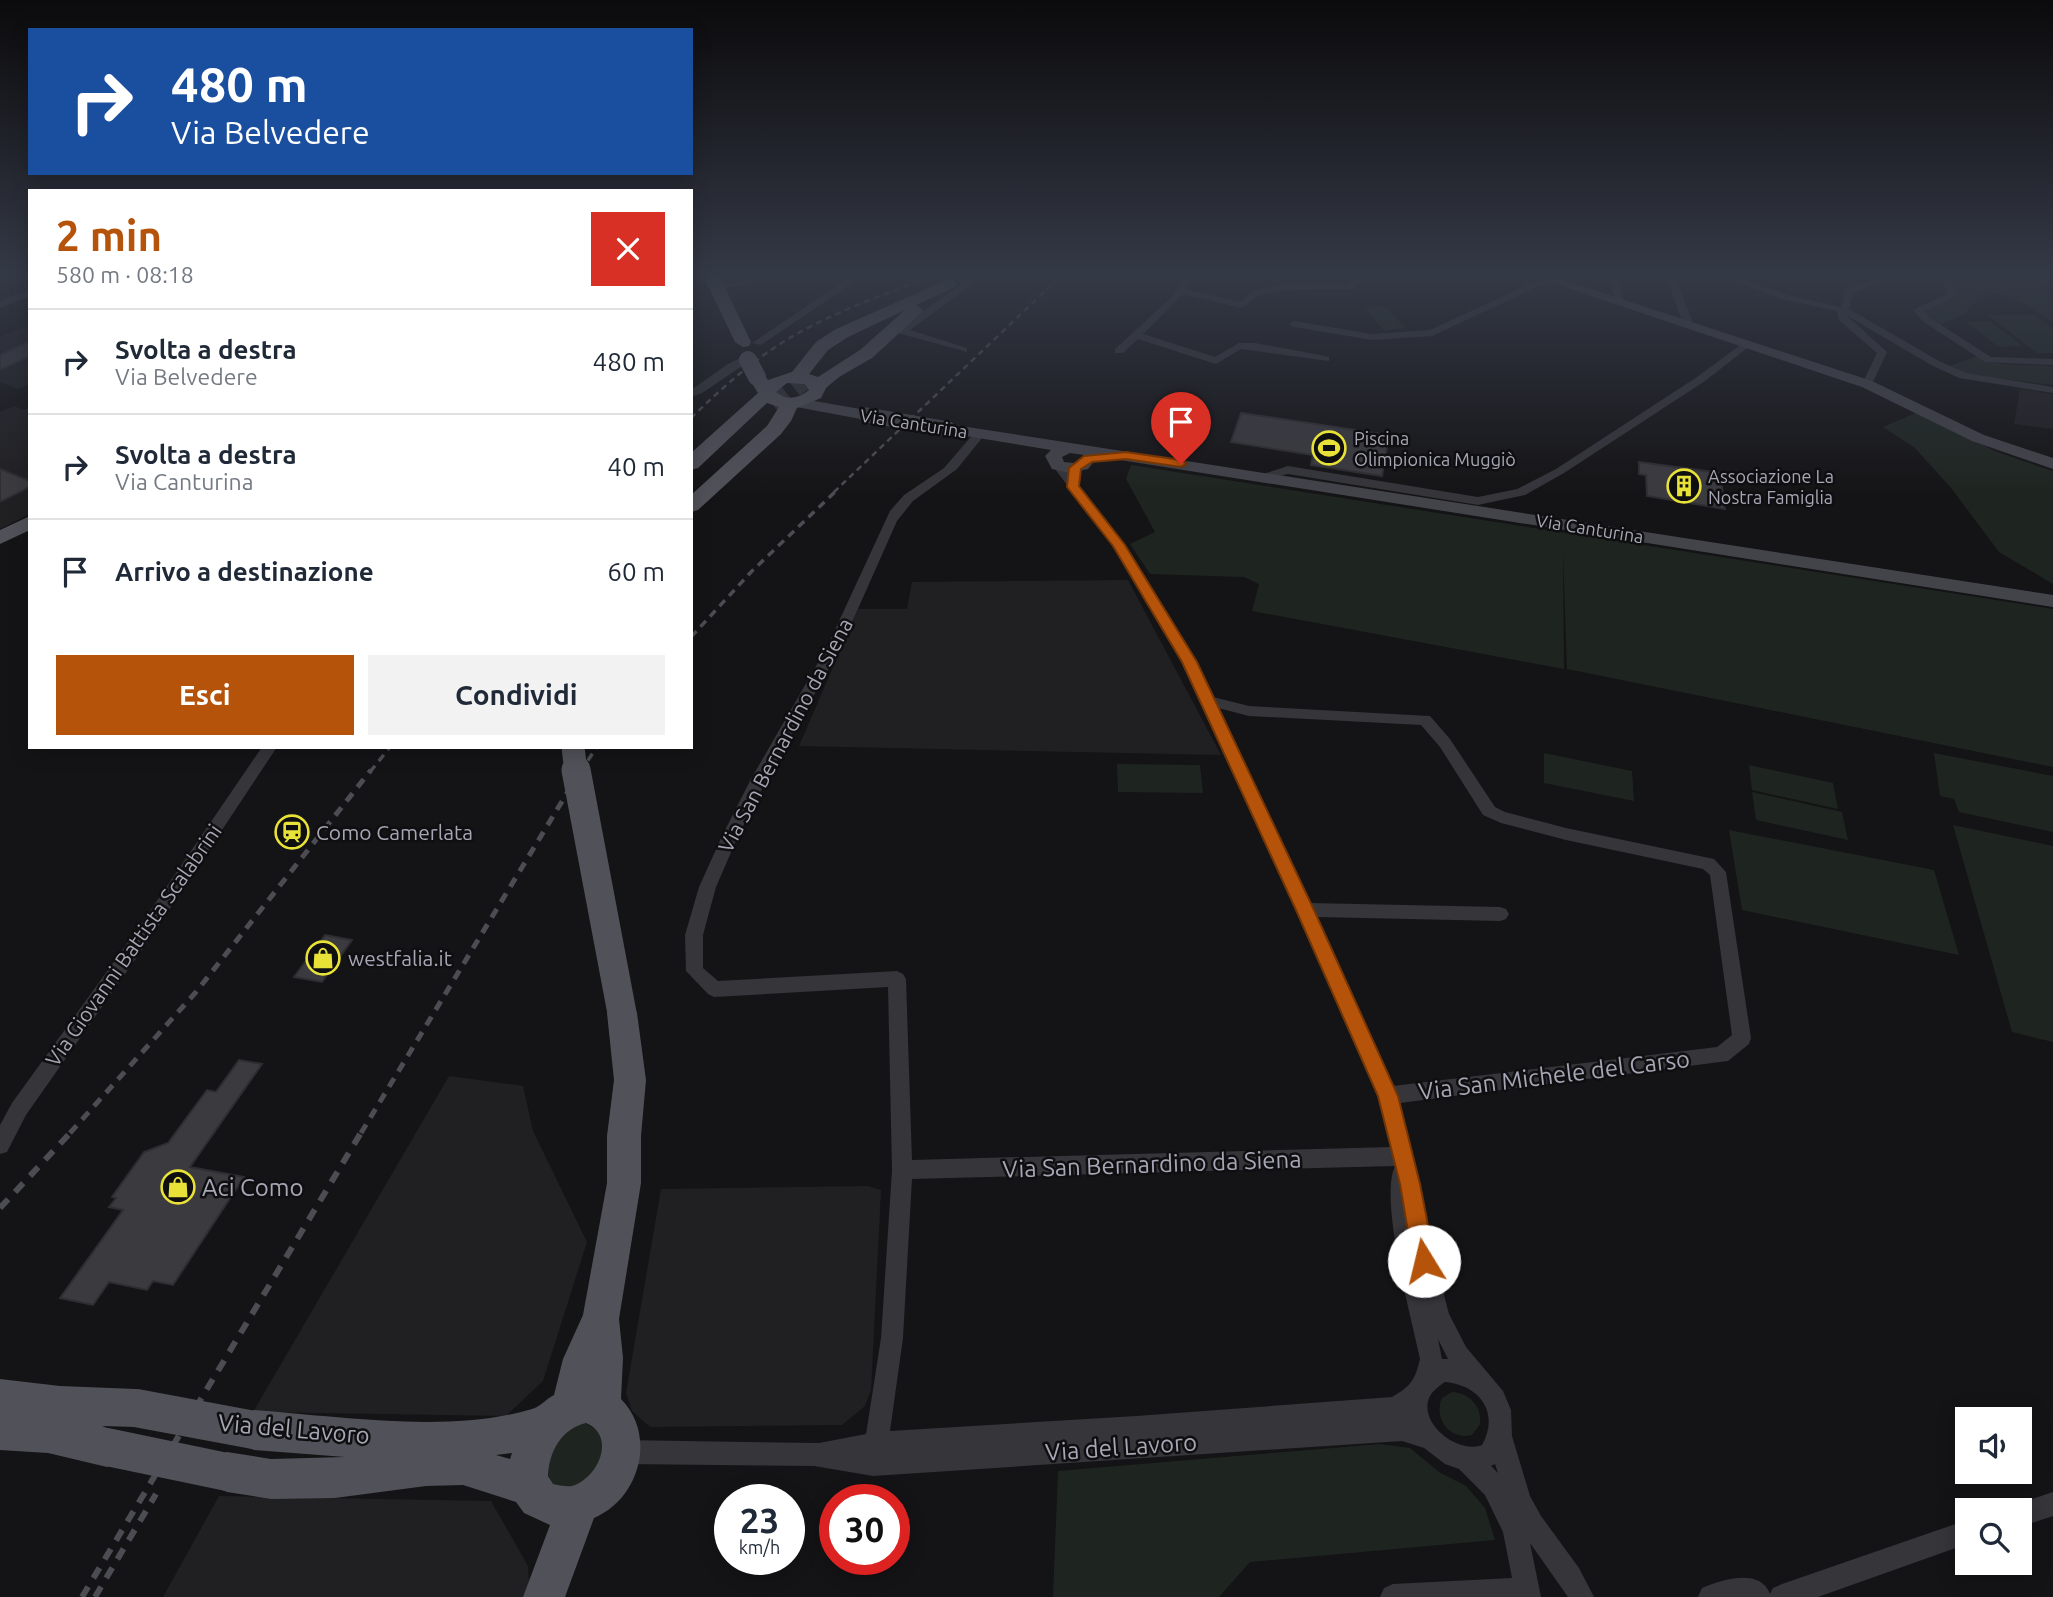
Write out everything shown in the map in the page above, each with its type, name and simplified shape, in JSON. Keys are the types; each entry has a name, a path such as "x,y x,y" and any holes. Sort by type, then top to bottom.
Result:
{"main road":[{"path":"693,485 792,391 820,350"},
{"path":"693,463 792,391 856,350"},
{"path":"1766,350 1867,384 1978,438 2053,464"},
{"path":"748,351 792,391"},
{"path":"693,504 782,421 792,391"},
{"name":"Via Canturina","path":"792,391 866,415 1004,437 1078,456"},
{"name":"Via Canturina","path":"1004,437 1055,461 1078,456 1126,456 2053,601"},
{"path":"0,538 28,523"},
{"path":"547,1588 552,1499 528,1471 530,1455 572,1413 604,1358 601,1319 624,1183 624,1136 630,1080 622,1013 579,799 573,749"},
{"name":"Via del Lavoro","path":"0,1398 60,1405 136,1408 254,1430 454,1441 510,1436 572,1413"},
{"path":"552,1499 593,1497 607,1485 617,1469 622,1452 623,1437 619,1423 611,1413 572,1413"},
{"name":"Via del Lavoro","path":"0,1430 48,1433 271,1479 335,1478 426,1466 467,1465 552,1499"}],"street":[{"path":"1180,350 1216,361 1234,350"},
{"path":"1268,350 1325,359"},
{"path":"1263,476 1288,470 1478,501 1521,492 1560,471 1701,379 1739,350"},
{"path":"1867,384 1882,352 1880,350"},
{"path":"1913,350 1963,376 2053,390"},
{"path":"1973,350 1989,360 2053,362"},
{"path":"693,393 748,351"},
{"name":"Via San Bernardino da Siena","path":"876,1444 892,1338 902,1171 897,979 714,989 703,985 695,976 693,954 701,901 719,860 768,759 835,646 886,533 891,515 905,498 945,475 980,433"},
{"path":"1073,487 1078,456"},
{"path":"1055,461 1119,545 1189,662 1388,1096 1403,1156 1424,1261 1439,1317 1458,1355 1489,1391 1499,1408 1502,1427 1500,1437 1491,1454 1477,1461 1457,1459 1441,1451 1428,1438 1419,1422 1422,1387 1431,1359 1403,1220 1403,1156"},
{"name":"Via San Michele del Carso","path":"1205,700 1250,711 1425,720 1445,744 1489,811 1501,817 1566,834 1708,864 1718,873 1742,1038 1721,1055 1388,1096"},
{"name":"Via Giovanni Battista Scalabrini","path":"0,1145 19,1109 145,933 269,749"},
{"path":"1305,910 1500,914"},
{"name":"Via San Bernardino da Siena","path":"902,1171 1403,1156"},
{"path":"1422,1387 1441,1370 1457,1370 1476,1378"},
{"name":"Via del Lavoro","path":"814,1454 876,1444 1394,1408 1422,1387"},
{"name":"Via del Lavoro","path":"622,1452 814,1454 873,1464 1402,1429 1428,1438"},
{"path":"1500,1437 1511,1480 1532,1524 1558,1556 1581,1597"},
{"path":"1467,1460 1494,1486 1515,1531 1525,1584"},
{"path":"2032,1511 2053,1504"},
{"path":"1782,1597 1955,1536"},
{"path":"1525,1584 1529,1552 1541,1549 1558,1556"},
{"path":"1393,1597 1525,1584"},
{"path":"1711,1597 1726,1590 1749,1590 1759,1597"}],"shaded area":[{"path":"0,350 12,350 0,355"},
{"path":"2033,350 2053,350 2053,353 2037,353"},
{"path":"1977,356 2002,364 2053,366 2053,385 1972,375 1947,367"},
{"path":"28,357 28,385 17,389 0,382 0,370"},
{"path":"2020,389 2053,394 2053,429 2014,424"},
{"path":"14,406 24,410 28,408 28,515 0,529 0,412"},
{"path":"1918,412 1997,452 2053,471 2053,584 1999,552 1951,488 1915,448 1883,427"},
{"path":"1131,465 2053,609 2053,767 1567,669 1563,553 1564,669 1252,611 1259,584 1244,577 1150,574 1130,544 1155,532 1126,479"},
{"path":"1128,580 1221,755 799,746 858,609 907,609 912,582"},
{"path":"1544,753 1632,771 1634,801 1544,783"},
{"path":"1934,753 2053,776 2053,832 1959,812 1954,799 1940,796"},
{"path":"1117,764 1200,765 1203,793 1118,792"},
{"path":"1749,765 1833,783 1838,809 1752,790"},
{"path":"1752,792 1842,812 1848,840 1756,820"},
{"path":"1953,825 2053,846 2053,1042 2012,1032"},
{"path":"1729,830 1934,870 1959,955 1742,910"},
{"path":"449,1076 523,1086 533,1131 587,1242 543,1381 506,1416 253,1412"},
{"path":"868,1186 881,1190 871,1390 865,1406 842,1425 650,1427 632,1411 626,1393 661,1189"},
{"path":"1452,1392 1469,1398 1477,1407 1480,1424 1472,1435 1457,1435 1445,1426 1442,1420 1442,1398"},
{"path":"585,1423 600,1432 604,1449 602,1460 587,1478 577,1484 558,1487 551,1482 548,1472 551,1444 576,1424"},
{"path":"1380,1444 1410,1448 1439,1472 1466,1486 1485,1508 1495,1540 1250,1562 1219,1597 1053,1597 1058,1471"},
{"path":"219,1496 491,1501 528,1566 530,1597 163,1597"}],"building":[{"path":"12,350 28,350 28,357 0,370 0,355"},
{"name":"Piscina Olimpionica Muggiò","path":"1241,413 1389,435 1382,476 1311,465 1313,455 1231,442"},
{"name":"Associazione La Nostra Famiglia","path":"1639,462 1720,473 1725,509 1647,496 1646,475 1639,474"},
{"path":"0,469 28,480 28,488 0,502"},
{"name":"westfalia.it","path":"325,935 352,940 322,982 294,977"},
{"name":"Aci Como","path":"239,1060 262,1064 190,1167 244,1177 173,1285 153,1281 147,1290 109,1282 93,1305 60,1298 123,1210 109,1207 116,1198 112,1197 144,1152 168,1143 207,1090 216,1092"}],"tunnel":[{"path":"773,405 813,374"}],"railway":[{"path":"693,416 743,371 773,350"},
{"path":"834,492 984,350"},
{"path":"693,635 752,571 836,491"},
{"path":"370,772 388,749"},
{"path":"580,772 596,749"},
{"path":"70,1133 196,992 371,770"},
{"path":"361,1133 581,770"},
{"path":"0,1208 72,1131"},
{"path":"82,1597 362,1131"},
{"path":"95,1597 156,1494"}],"place":[{"name":"Piscina Olimpionica Muggiò","path":"1329,448"},
{"name":"Associazione La Nostra Famiglia","path":"1684,486"},
{"name":"Como Camerlata","path":"292,832"},
{"name":"westfalia.it","path":"323,958"},
{"name":"Aci Como","path":"178,1187"}],"route":[{"path":"1181,464 1126,456 1088,459 1086,463 1075,468 1073,487 1119,545 1189,662 1305,910 1388,1096 1410,1184 1424,1261"}]}
